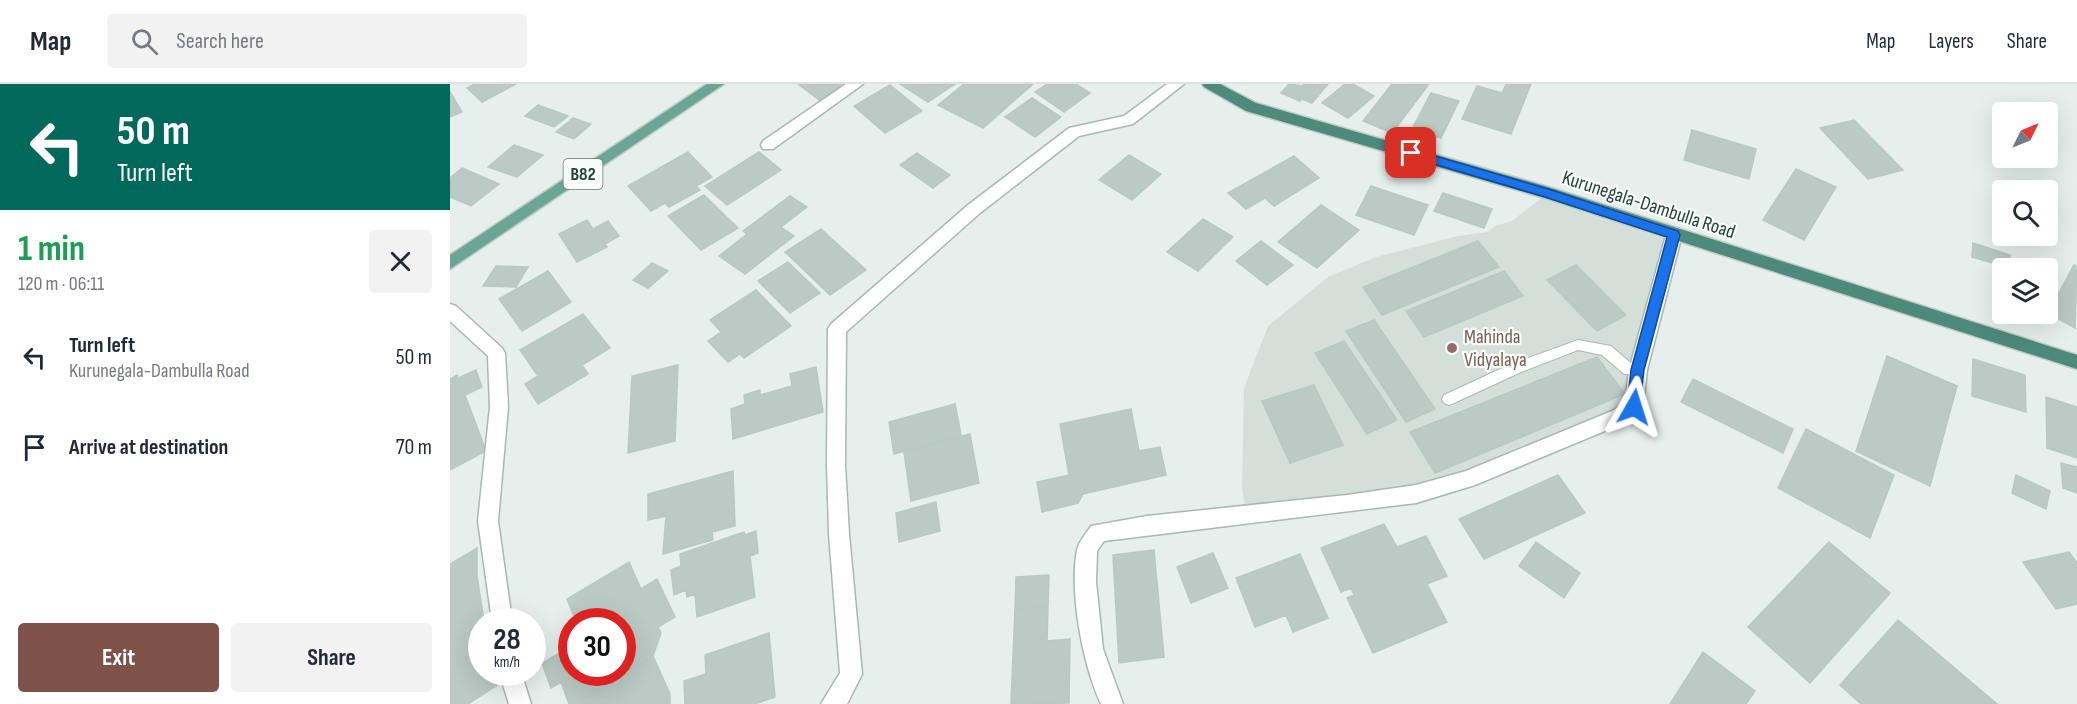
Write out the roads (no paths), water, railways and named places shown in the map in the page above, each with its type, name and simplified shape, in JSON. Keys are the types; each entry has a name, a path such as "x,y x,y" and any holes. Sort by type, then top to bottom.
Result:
{"highway":[{"name":"Kurunegala-Dambulla Road","path":"1209,84 1251,107 1548,193 2077,362"}],"main road":[{"name":"B82","path":"450,263 717,84"}],"street":[{"path":"768,145 856,84"},
{"path":"832,704 837,701 852,674 837,488 837,329 974,209 1074,132 1128,120 1177,84"},
{"path":"1112,704 1092,649 1086,582 1087,549 1098,533 1147,525 1347,504 1416,494 1468,479 1617,417 1634,407 1638,370 1674,235"},
{"path":"450,311 496,353 499,406 488,521 500,608"},
{"path":"514,686 520,704"}],"lane":[{"path":"1449,399 1515,369 1578,345 1606,350 1629,370 1638,370"}],"place":[{"name":"Mahinda Vidyalaya","path":"1452,348"}]}
